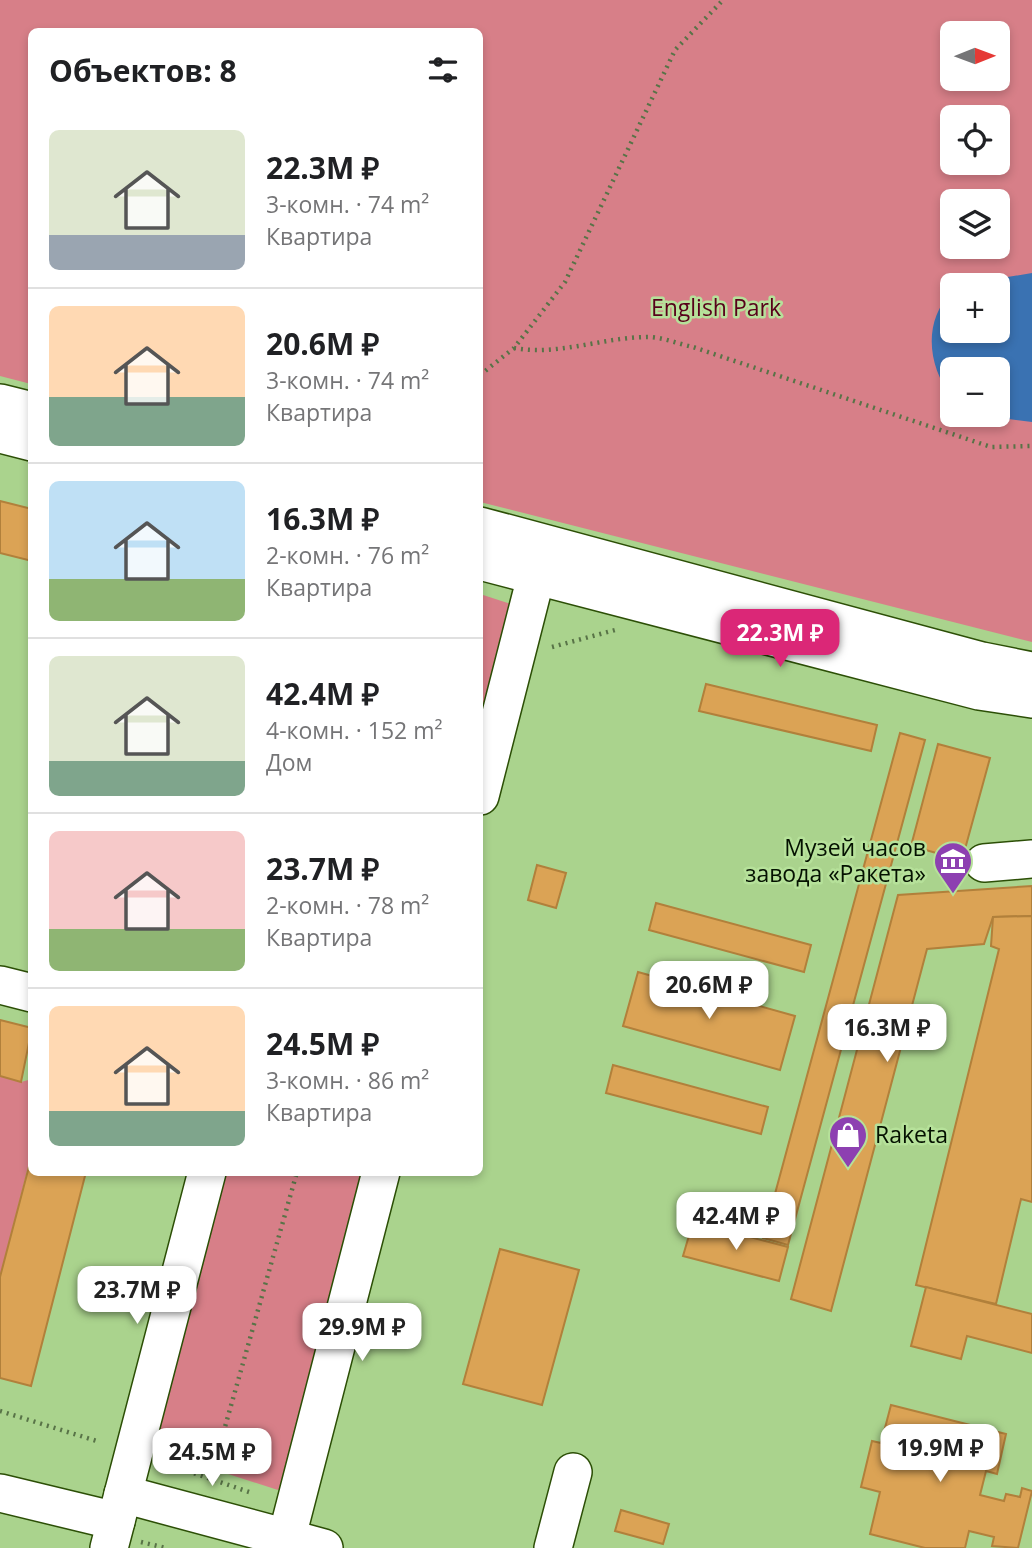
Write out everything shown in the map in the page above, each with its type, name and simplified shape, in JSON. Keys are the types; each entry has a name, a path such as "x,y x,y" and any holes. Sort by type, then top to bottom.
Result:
{"street":[{"path":"0,403 28,410"},
{"path":"0,434 28,441"},
{"path":"483,528 540,560 965,687 1032,699"},
{"path":"483,784 540,560"},
{"path":"483,561 540,560 1032,671"},
{"path":"984,863 1032,859"},
{"path":"0,985 28,992"},
{"path":"120,1526 206,1176"},
{"path":"285,1543 380,1176"},
{"path":"553,1548 573,1472"},
{"path":"0,1493 120,1526 324,1548"}],"path":[{"path":"483,373 514,348 565,282 675,50 723,0"},
{"path":"514,348 538,353 613,339 649,336 693,347 991,447 1032,446"},
{"path":"552,647 622,628"},
{"path":"211,1480 296,1176"},
{"path":"0,1410 100,1442"},
{"path":"153,1459 257,1494"},
{"path":"120,1526 166,1548"}],"green space":[{"name":"English Park","path":"0,0 1032,0 1032,642 483,503 483,28 28,28 28,383 0,376"},
{"path":"483,595 511,604 483,717"},
{"path":"0,1076 21,1082 28,1080 28,1167 0,1277"},
{"path":"222,1176 365,1176 290,1470 278,1490 160,1452 155,1447"}],"water":[{"path":"1032,273 1032,422 1010,419 1010,357 940,357 940,377 933,358 933,329 940,309 940,343 1010,343 1010,277"}],"building":[{"path":"0,501 28,508 28,560 0,553"},
{"path":"706,684 877,725 871,751 699,711"},
{"path":"900,733 925,740 788,1245 763,1238"},
{"path":"938,744 990,758 962,860 911,846"},
{"path":"537,865 566,873 556,908 528,900"},
{"path":"1032,886 1032,916 993,917 984,944 927,949 831,1311 791,1299 898,895"},
{"path":"656,903 811,945 804,972 649,930"},
{"path":"1032,916 1032,1202 1021,1199 996,1304 916,1285 999,949 991,946 993,917"},
{"path":"638,972 795,1016 780,1070 623,1026"},
{"path":"0,1020 28,1027 28,1048 21,1082 0,1076"},
{"path":"613,1065 768,1107 761,1134 606,1093"},
{"path":"28,1170 28,1176 85,1176 31,1386 0,1378 0,1277"},
{"path":"693,1222 788,1247 779,1281 683,1256"},
{"path":"500,1249 579,1270 542,1405 463,1384"},
{"path":"926,1287 1032,1314 1032,1353 967,1336 961,1359 911,1346"},
{"path":"891,1405 1006,1434 997,1474 986,1471 980,1495 1004,1501 1006,1494 1020,1497 1022,1488 1032,1491 1018,1548 992,1546 994,1537 969,1531 965,1548 925,1548 870,1534 880,1492 861,1487 872,1441 881,1443"},
{"path":"621,1510 669,1524 663,1544 615,1531"}],"place":[{"name":"Музей часов завода «Ракета»","path":"953,895"},
{"name":"Raketa","path":"848,1169"}]}
